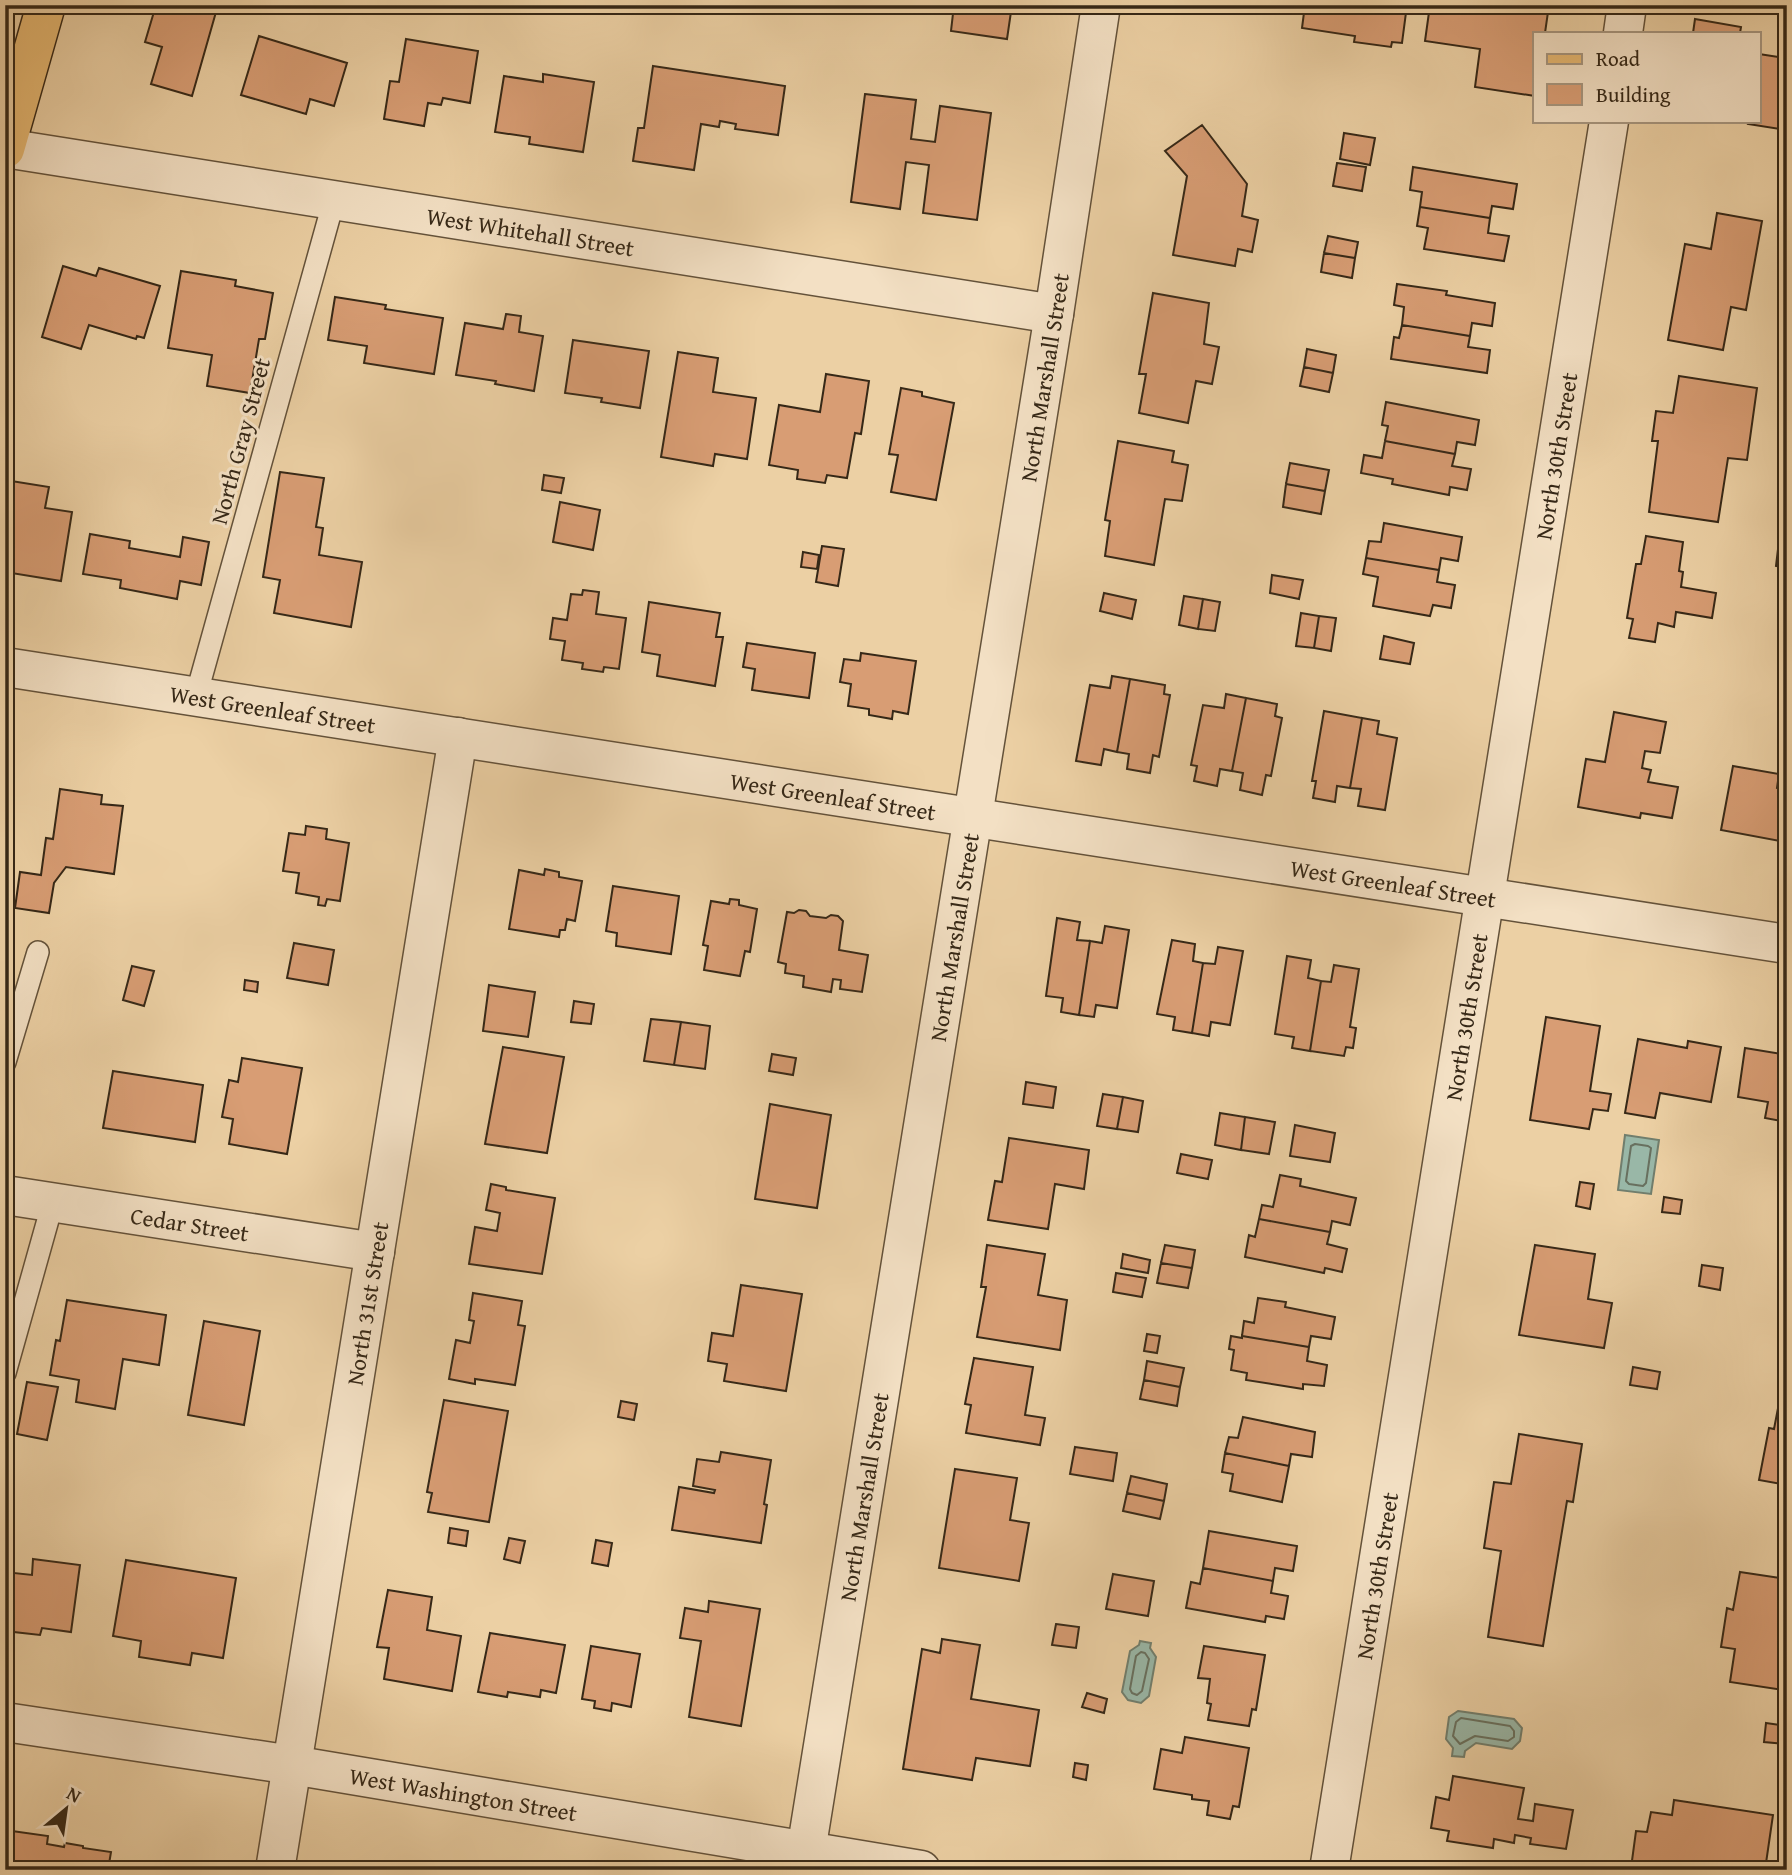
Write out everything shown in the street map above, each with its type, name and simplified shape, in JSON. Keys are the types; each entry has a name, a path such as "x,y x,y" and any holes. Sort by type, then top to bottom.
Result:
{"main road":[{"path":"5,148 46,5"}],"street":[{"name":"North Marshall Street","path":"805,1861 1054,314 1101,5"},
{"path":"1623,32 1627,5"},
{"name":"North 30th Street","path":"1328,1870 1609,122"},
{"name":"West Whitehall Street","path":"5,148 1054,314"},
{"name":"West Greenleaf Street","path":"5,667 1787,944"},
{"name":"North 31st Street","path":"275,1870 458,737"},
{"name":"Cedar Street","path":"5,1195 375,1252"},
{"name":"West Washington Street","path":"5,1722 292,1765 805,1861 921,1870"}],"lane":[{"name":"North Gray Street","path":"196,696 334,200"},
{"path":"5,1062 38,952"},
{"path":"5,1373 53,1202"}],"water":[{"path":"1625,1135 1659,1140 1651,1194 1618,1190"},
{"path":"1140,1641 1151,1643 1150,1648 1156,1657 1149,1696 1141,1703 1128,1700 1122,1692 1130,1651 1139,1645"},
{"path":"1458,1711 1514,1719 1522,1728 1520,1741 1512,1749 1476,1743 1465,1751 1464,1757 1452,1756 1453,1748 1446,1739 1449,1717"}],"building":[{"path":"156,5 218,5 192,96 151,84 162,47 145,42"},
{"path":"954,5 1012,5 1007,39 951,31"},
{"path":"1244,5 1274,5 1273,12"},
{"path":"1305,5 1407,5 1402,43 1392,42 1391,47 1354,42 1355,36 1302,28"},
{"path":"1430,5 1549,5 1545,32 1533,32 1533,96 1475,87 1480,49 1425,41"},
{"path":"1695,19 1741,27 1740,32 1693,32"},
{"path":"259,36 347,63 334,106 310,99 306,114 241,95"},
{"path":"406,39 478,51 470,103 443,98 441,105 428,103 424,126 384,119 390,81 399,82"},
{"path":"1760,54 1785,58 1783,72 1787,72 1787,130 1748,124 1760,122"},
{"path":"653,66 785,86 778,135 735,129 736,124 720,121 719,127 701,124 694,170 633,161 638,128 644,128"},
{"path":"543,74 594,82 583,152 529,144 530,137 495,132 504,76 543,82"},
{"path":"865,94 916,100 911,139 935,142 940,106 991,113 977,220 923,213 929,165 906,162 900,209 851,202"},
{"path":"1202,125 1247,184 1242,216 1258,220 1252,252 1238,249 1235,266 1173,255 1187,176 1165,151"},
{"path":"1344,133 1375,138 1370,165 1340,159"},
{"path":"1337,163 1366,167 1362,191 1333,186"},
{"path":"1413,167 1517,184 1513,209 1492,206 1490,218 1420,207 1422,192 1410,190"},
{"path":"1420,207 1490,218 1488,233 1509,236 1504,261 1424,249 1428,228 1417,226"},
{"path":"1717,213 1762,221 1746,310 1731,307 1723,350 1668,340 1685,244 1711,249"},
{"path":"1328,236 1358,242 1355,258 1324,253"},
{"path":"1324,253 1355,258 1352,278 1321,272"},
{"path":"63,266 96,276 99,268 160,286 144,338 137,336 136,339 89,325 81,349 42,337"},
{"path":"181,271 236,280 235,286 273,293 265,339 259,339 250,393 207,386 212,355 168,348"},
{"path":"1397,284 1447,291 1446,295 1495,303 1492,326 1472,323 1470,336 1402,325 1404,307 1394,305"},
{"path":"1153,293 1209,303 1204,344 1219,347 1212,384 1196,381 1188,423 1139,413 1146,374 1139,374"},
{"path":"335,297 386,305 385,309 443,318 434,374 364,363 367,346 328,340"},
{"path":"506,314 521,316 519,332 543,336 534,391 495,384 496,381 456,375 465,323 503,329"},
{"path":"1402,325 1470,336 1468,347 1490,350 1487,373 1391,359 1394,337 1399,338"},
{"path":"573,340 649,351 640,408 601,402 602,398 565,393"},
{"path":"1307,349 1336,355 1333,373 1304,367"},
{"path":"678,352 718,358 713,392 756,398 747,459 715,454 713,466 661,457"},
{"path":"1304,367 1333,373 1329,392 1300,386"},
{"path":"826,374 869,381 861,434 855,433 847,478 827,475 825,483 797,479 798,470 769,465 779,405 820,412"},
{"path":"1679,376 1757,388 1747,460 1728,458 1718,522 1649,512 1658,441 1652,441 1656,411 1673,413"},
{"path":"901,388 954,403 936,500 891,492 898,455 889,454"},
{"path":"1386,402 1479,420 1475,445 1457,442 1455,454 1385,441 1388,426 1382,425"},
{"path":"1118,441 1174,451 1172,462 1188,465 1182,501 1165,499 1154,565 1105,556 1110,521 1105,520"},
{"path":"1385,441 1455,454 1452,466 1471,469 1467,490 1450,487 1449,495 1392,484 1393,479 1361,473 1364,455 1382,458"},
{"path":"1290,463 1329,470 1325,491 1286,484"},
{"path":"280,472 324,478 316,527 323,528 319,555 362,562 351,627 274,613 280,580 263,577"},
{"path":"544,475 564,478 561,493 542,490"},
{"path":"5,480 49,487 45,508 72,512 61,581 5,572"},
{"path":"1286,484 1325,491 1321,514 1283,507"},
{"path":"560,502 600,510 593,550 553,542"},
{"path":"1384,523 1462,537 1458,561 1441,558 1439,570 1366,558 1369,541 1381,542"},
{"path":"90,534 130,541 129,548 180,557 183,537 209,542 201,585 180,581 177,599 120,588 121,580 83,574"},
{"path":"1646,536 1683,542 1679,571 1683,572 1681,587 1716,593 1712,618 1676,612 1674,627 1658,623 1655,642 1629,638 1633,619 1627,618 1636,564 1641,564"},
{"path":"822,546 844,549 838,586 816,582"},
{"path":"1778,549 1787,550 1787,568 1776,566"},
{"path":"803,552 819,555 817,569 801,567"},
{"path":"1366,558 1439,570 1437,582 1455,585 1451,608 1433,605 1430,616 1373,606 1378,577 1363,574"},
{"path":"1272,575 1303,580 1299,599 1270,593"},
{"path":"583,590 599,592 596,614 626,618 619,669 604,667 603,672 582,669 583,663 562,660 565,641 550,639 553,618 567,620 571,594 582,595"},
{"path":"1104,593 1136,600 1132,619 1100,611"},
{"path":"1184,596 1203,599 1198,629 1179,625"},
{"path":"1203,599 1220,602 1215,631 1198,629"},
{"path":"649,602 720,613 716,637 723,637 715,686 657,676 660,655 642,652"},
{"path":"1301,613 1319,616 1314,648 1296,646"},
{"path":"1319,616 1336,618 1331,651 1314,648"},
{"path":"1384,636 1414,643 1410,664 1380,659"},
{"path":"747,643 815,653 809,698 752,690 755,669 743,667"},
{"path":"861,653 916,661 908,714 893,711 892,719 869,715 869,709 848,706 851,684 840,682 844,659 860,661"},
{"path":"1112,676 1130,679 1117,752 1104,749 1101,765 1076,761 1090,685 1110,688"},
{"path":"1130,679 1165,685 1164,694 1170,695 1159,757 1153,755 1150,773 1127,769 1129,754 1117,752"},
{"path":"1226,694 1246,698 1232,771 1220,769 1217,786 1194,781 1197,766 1191,765 1203,705 1224,708"},
{"path":"1246,698 1277,704 1275,716 1282,718 1271,776 1266,775 1262,795 1240,790 1243,773 1232,771"},
{"path":"1324,711 1362,718 1350,788 1337,786 1335,802 1313,798 1316,781 1312,781"},
{"path":"1614,712 1666,722 1660,753 1645,751 1642,768 1651,770 1648,782 1678,787 1672,818 1641,813 1640,818 1578,807 1586,759 1605,762"},
{"path":"1362,718 1379,721 1377,734 1397,738 1385,810 1358,806 1361,789 1350,788"},
{"path":"1733,766 1779,774 1777,788 1787,790 1786,842 1721,830"},
{"path":"60,789 102,795 101,804 123,806 114,874 66,867 54,883 49,913 15,908 20,872 41,875 46,838 53,839"},
{"path":"306,826 327,829 326,839 349,843 340,901 327,899 325,906 318,905 319,897 296,893 299,873 283,871 289,833 305,835"},
{"path":"545,869 559,872 559,877 582,881 575,921 567,919 565,930 560,930 559,937 509,929 519,870 544,875"},
{"path":"613,886 679,896 671,954 616,946 617,933 606,931"},
{"path":"730,899 739,900 739,905 757,909 750,952 745,951 740,976 704,970 708,946 703,945 711,901 729,904"},
{"path":"799,910 806,911 810,916 838,916 843,921 839,950 868,955 862,992 840,989 841,980 833,979 831,992 803,987 804,976 785,973 786,964 778,962 787,912 794,913"},
{"path":"1057,918 1080,922 1077,940 1090,941 1079,1015 1061,1012 1063,998 1046,996"},
{"path":"1105,926 1129,930 1117,1008 1096,1005 1094,1017 1079,1015 1090,941 1102,943"},
{"path":"1172,940 1195,944 1193,961 1203,963 1192,1033 1173,1030 1175,1017 1157,1014"},
{"path":"294,943 334,950 328,985 287,978"},
{"path":"1218,947 1243,951 1230,1025 1211,1022 1209,1036 1192,1033 1203,963 1215,964"},
{"path":"1287,956 1311,960 1308,978 1321,981 1310,1051 1292,1048 1294,1037 1275,1034"},
{"path":"1334,965 1359,969 1350,1027 1356,1028 1353,1048 1346,1047 1344,1056 1310,1051 1321,981 1331,982"},
{"path":"132,966 154,971 144,1006 123,1000"},
{"path":"245,980 258,982 257,992 244,990"},
{"path":"489,985 535,992 528,1037 483,1031"},
{"path":"574,1001 594,1004 591,1024 571,1022"},
{"path":"1546,1017 1600,1026 1590,1091 1611,1094 1608,1111 1593,1109 1589,1129 1530,1120"},
{"path":"651,1019 681,1022 674,1065 644,1061"},
{"path":"681,1022 710,1026 705,1069 674,1065"},
{"path":"1638,1039 1687,1048 1688,1041 1721,1047 1711,1102 1660,1093 1655,1118 1625,1113"},
{"path":"503,1047 564,1057 547,1153 485,1144"},
{"path":"1745,1048 1787,1055 1787,1122 1765,1118 1768,1102 1738,1097"},
{"path":"772,1054 796,1058 793,1075 769,1071"},
{"path":"242,1058 302,1068 287,1154 229,1144 233,1119 222,1117 229,1080 238,1082"},
{"path":"113,1071 203,1085 195,1142 103,1128"},
{"path":"1026,1082 1056,1087 1053,1108 1023,1104"},
{"path":"1103,1094 1123,1097 1117,1129 1097,1126"},
{"path":"1123,1097 1143,1101 1138,1132 1117,1129"},
{"path":"770,1104 831,1115 817,1208 755,1199"},
{"path":"1220,1113 1245,1117 1241,1150 1215,1145"},
{"path":"1245,1117 1275,1122 1269,1154 1241,1150"},
{"path":"1295,1125 1335,1133 1330,1162 1290,1156"},
{"path":"1009,1138 1089,1150 1084,1189 1055,1184 1048,1229 988,1220 995,1181 1002,1182"},
{"path":"1181,1154 1212,1160 1208,1179 1177,1173"},
{"path":"1280,1175 1301,1179 1300,1186 1356,1198 1350,1225 1332,1221 1330,1232 1259,1219 1262,1205 1273,1207"},
{"path":"1580,1182 1594,1184 1590,1209 1576,1206"},
{"path":"491,1184 506,1187 506,1190 555,1198 542,1274 469,1264 475,1227 497,1231 500,1213 486,1210"},
{"path":"1664,1197 1682,1200 1680,1214 1662,1212"},
{"path":"1259,1219 1330,1232 1327,1244 1347,1249 1342,1272 1325,1268 1324,1273 1245,1257 1249,1235 1255,1237"},
{"path":"987,1245 1045,1254 1038,1295 1067,1300 1060,1350 977,1337 986,1287 981,1287"},
{"path":"1165,1245 1195,1250 1192,1268 1161,1263"},
{"path":"1535,1245 1595,1254 1588,1299 1612,1303 1604,1348 1519,1335"},
{"path":"1123,1254 1150,1260 1148,1273 1121,1268"},
{"path":"1161,1263 1192,1268 1188,1288 1157,1283"},
{"path":"1702,1265 1723,1268 1720,1290 1699,1286"},
{"path":"1116,1273 1146,1278 1142,1297 1113,1292"},
{"path":"741,1285 802,1294 786,1391 724,1381 727,1364 708,1361 712,1333 733,1336"},
{"path":"473,1293 522,1301 518,1325 525,1326 515,1385 475,1379 475,1384 449,1379 456,1340 470,1343 474,1321 469,1320"},
{"path":"1258,1298 1286,1302 1285,1307 1335,1317 1331,1339 1311,1336 1309,1347 1242,1336 1244,1321 1254,1323"},
{"path":"67,1300 166,1315 159,1365 123,1359 115,1409 76,1402 79,1380 50,1375 56,1340 60,1341"},
{"path":"204,1321 260,1331 244,1425 188,1415"},
{"path":"1147,1334 1160,1336 1157,1353 1144,1351"},
{"path":"1231,1336 1309,1347 1307,1361 1327,1365 1324,1386 1303,1384 1303,1389 1246,1380 1247,1373 1231,1370 1234,1350 1229,1349"},
{"path":"974,1358 1033,1367 1025,1415 1045,1418 1040,1445 966,1433 971,1405 965,1404"},
{"path":"1147,1361 1184,1368 1180,1387 1144,1380"},
{"path":"1633,1367 1660,1372 1657,1389 1630,1385"},
{"path":"1784,1377 1787,1377 1787,1485 1759,1480 1769,1428 1774,1429"},
{"path":"1144,1380 1180,1387 1177,1406 1140,1399"},
{"path":"27,1382 58,1387 47,1440 17,1434"},
{"path":"444,1400 508,1411 489,1522 428,1512 432,1493 427,1492"},
{"path":"621,1401 637,1404 634,1420 618,1417"},
{"path":"1243,1417 1315,1432 1312,1457 1291,1454 1289,1466 1225,1453 1229,1437 1238,1438"},
{"path":"1519,1434 1582,1444 1573,1502 1567,1501 1543,1646 1488,1637 1501,1551 1484,1548 1494,1482 1511,1484"},
{"path":"1075,1447 1117,1453 1113,1481 1070,1474"},
{"path":"721,1452 771,1460 761,1543 672,1530 679,1487 714,1493 715,1490 693,1486 697,1459 719,1462"},
{"path":"1225,1453 1289,1466 1282,1502 1230,1491 1233,1474 1222,1472"},
{"path":"955,1469 1017,1478 1010,1520 1029,1523 1019,1581 939,1568"},
{"path":"1131,1476 1167,1484 1164,1501 1127,1493"},
{"path":"1127,1493 1164,1501 1160,1519 1123,1511"},
{"path":"450,1528 468,1531 466,1546 448,1543"},
{"path":"1209,1531 1297,1546 1293,1571 1275,1568 1273,1581 1203,1568"},
{"path":"509,1538 525,1541 520,1563 504,1559"},
{"path":"596,1540 612,1543 608,1566 592,1563"},
{"path":"33,1559 80,1565 71,1632 42,1628 40,1635 5,1631 5,1572 32,1575"},
{"path":"126,1560 236,1578 223,1658 192,1653 190,1665 139,1657 141,1641 113,1636"},
{"path":"1203,1568 1273,1581 1271,1593 1288,1596 1284,1619 1266,1616 1265,1622 1186,1608 1191,1582 1200,1584"},
{"path":"1740,1572 1787,1579 1787,1663 1783,1690 1730,1682 1735,1649 1721,1647 1727,1608 1733,1610"},
{"path":"1113,1574 1154,1581 1148,1616 1106,1609"},
{"path":"388,1590 432,1597 427,1630 461,1636 452,1691 384,1679 389,1648 377,1647"},
{"path":"709,1601 760,1609 741,1726 689,1717 701,1641 680,1638 685,1608 708,1612"},
{"path":"1056,1624 1079,1627 1076,1648 1052,1645"},
{"path":"490,1633 565,1645 556,1693 541,1690 540,1697 508,1692 507,1697 478,1692"},
{"path":"942,1639 980,1645 971,1699 1039,1710 1030,1766 976,1758 972,1780 903,1769 922,1649 940,1653"},
{"path":"591,1646 640,1654 631,1707 612,1703 611,1711 594,1708 595,1701 582,1699"},
{"path":"1204,1646 1265,1655 1256,1710 1252,1709 1249,1726 1208,1720 1211,1704 1207,1703 1210,1679 1198,1678"},
{"path":"1087,1693 1107,1699 1104,1713 1082,1707"},
{"path":"1766,1723 1787,1726 1786,1744 1764,1742"},
{"path":"1185,1737 1249,1748 1239,1807 1233,1806 1230,1819 1207,1815 1209,1801 1192,1799 1192,1795 1154,1789 1161,1749 1182,1753"},
{"path":"1075,1763 1088,1765 1086,1780 1073,1777"},
{"path":"1453,1776 1524,1788 1518,1819 1533,1821 1535,1804 1573,1810 1566,1849 1530,1844 1531,1838 1515,1835 1514,1843 1494,1839 1493,1848 1447,1841 1449,1831 1431,1828 1436,1797 1449,1800"},
{"path":"1674,1800 1773,1815 1765,1870 1631,1868 1636,1831 1647,1832 1651,1812 1672,1815"},
{"path":"12,1831 48,1836 47,1844 64,1847 65,1843 111,1852 108,1870 6,1870"}]}
